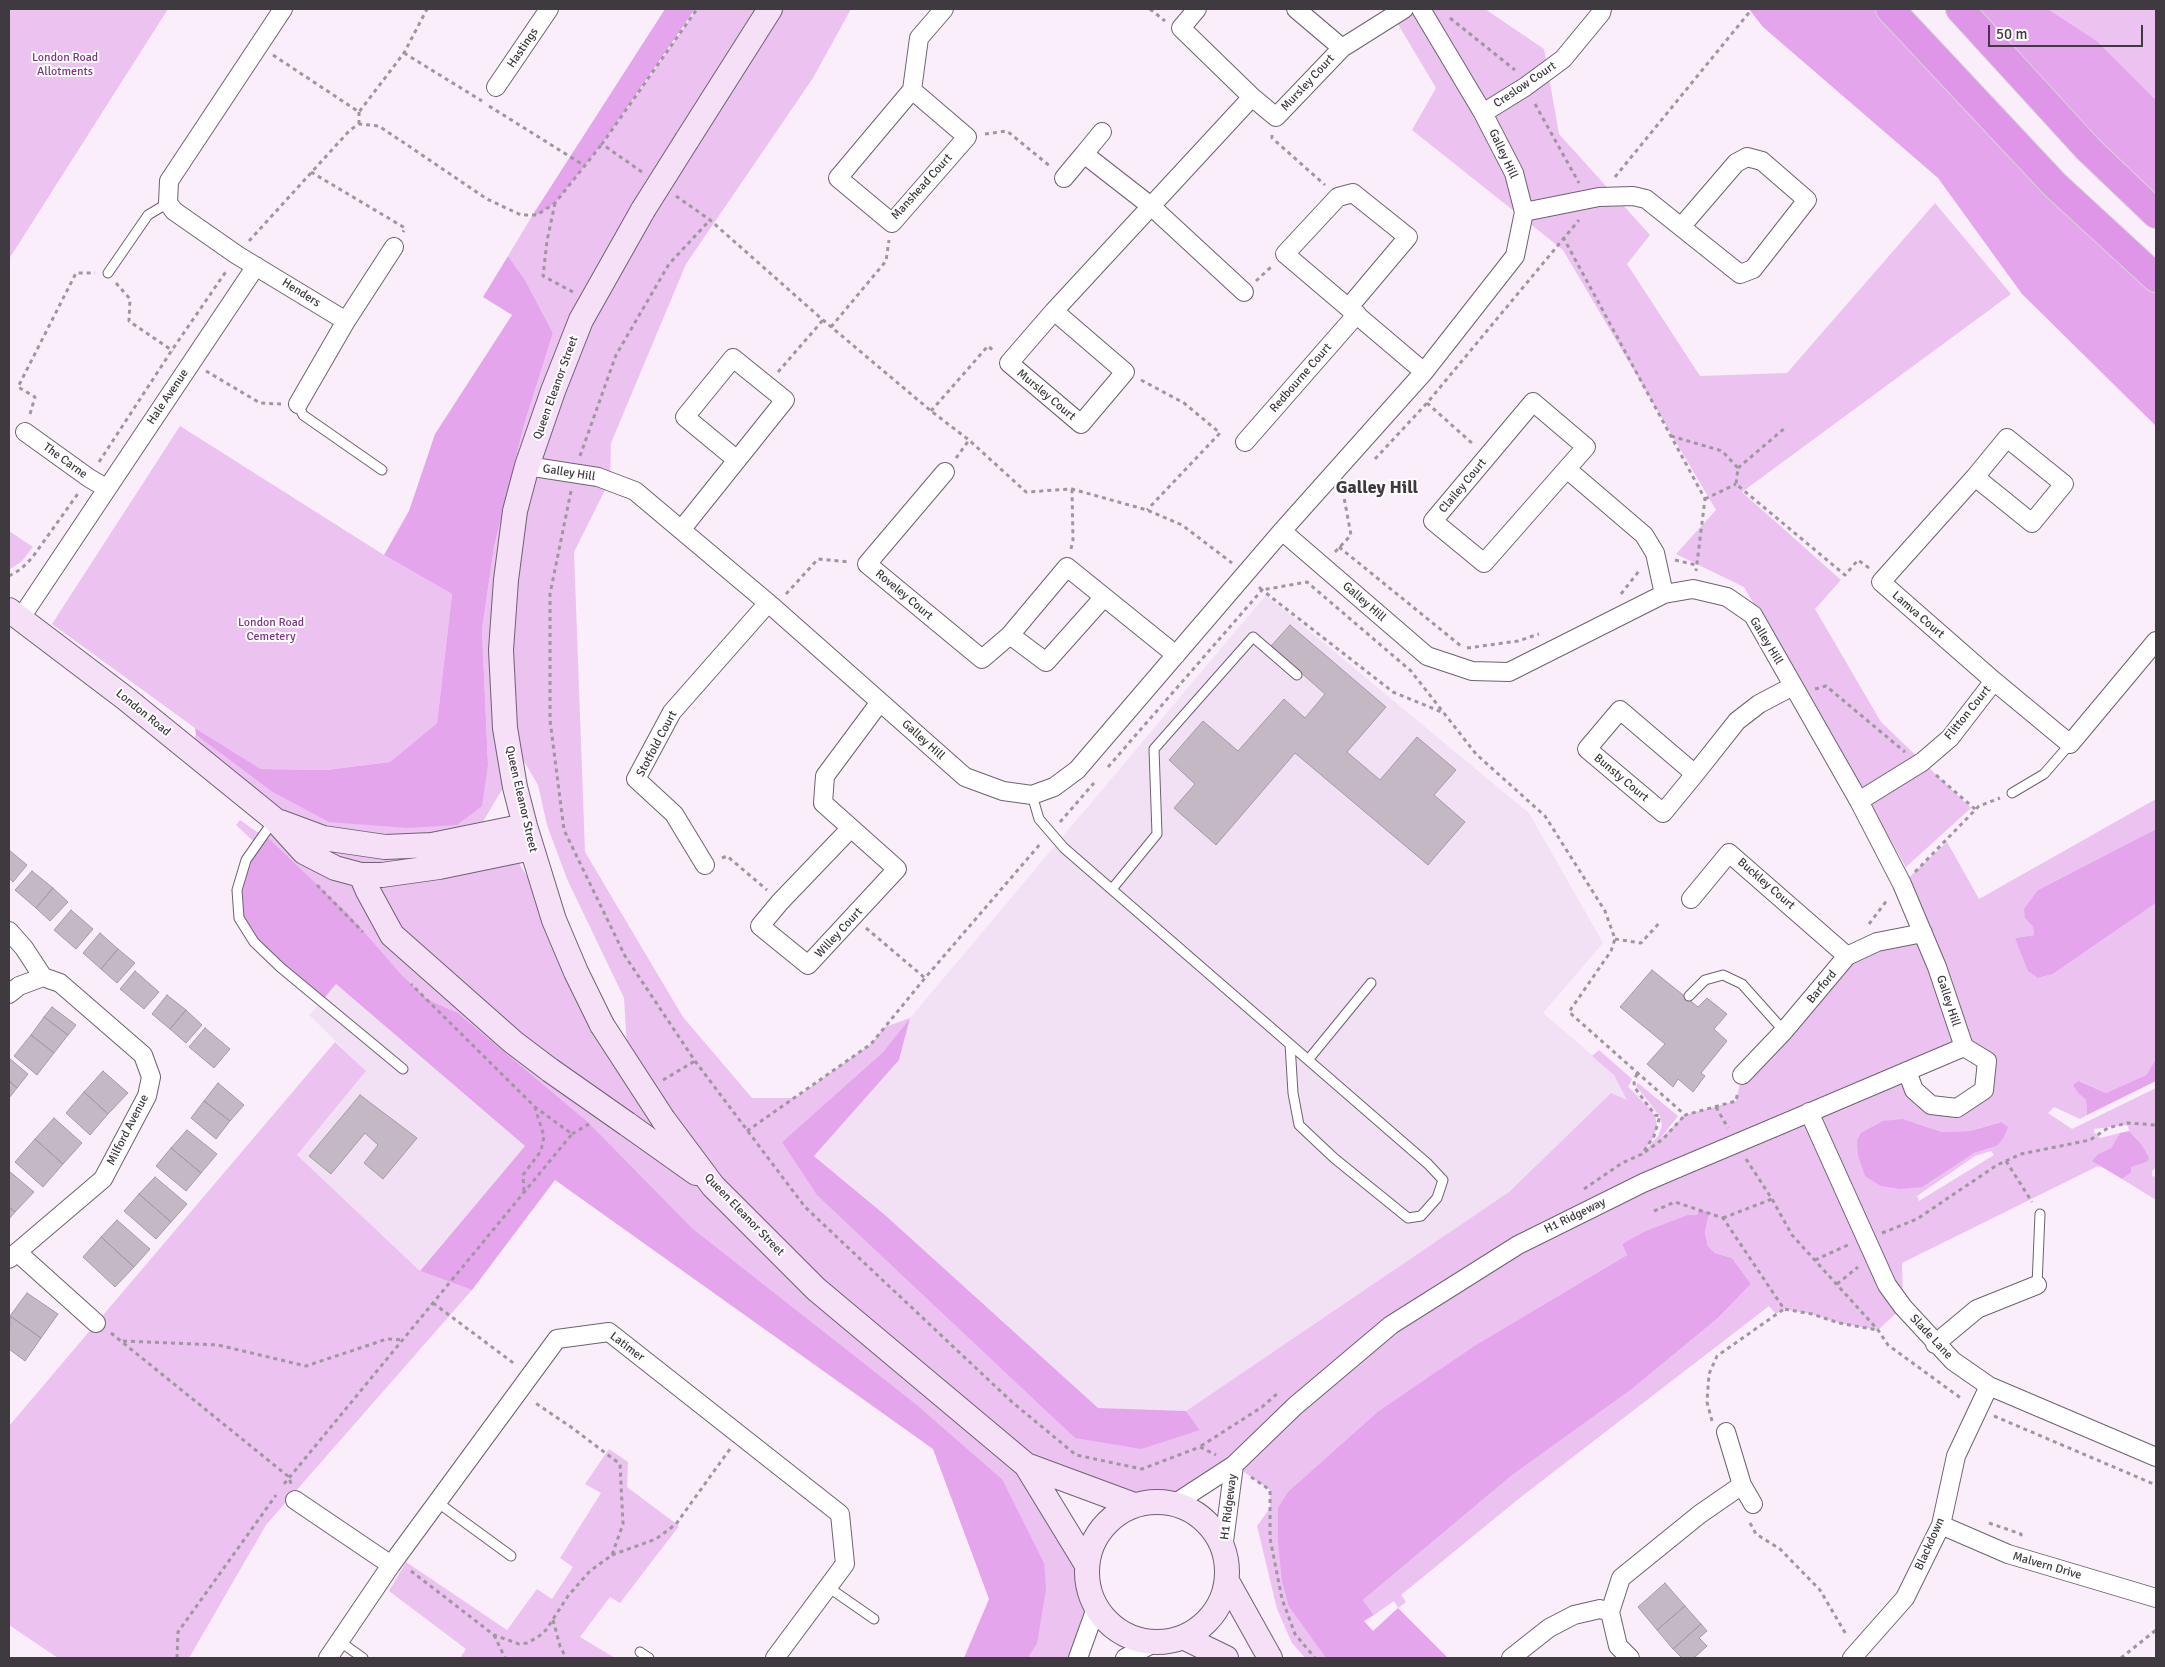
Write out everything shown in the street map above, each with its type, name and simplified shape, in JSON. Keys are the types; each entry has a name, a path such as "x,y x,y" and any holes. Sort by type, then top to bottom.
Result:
{"highway":[{"path":"1890,9 2055,185 2156,278"},
{"path":"1960,9 2088,149 2156,214"}],"street":[{"path":"256,266 174,211 168,203 169,181 282,9"},
{"name":"Hastings","path":"496,87 549,9"},
{"name":"Queen Eleanor Street","path":"770,9 642,210 581,320 553,391 527,466 515,511 506,580 501,650 505,728 515,787 528,837 554,920 576,972 602,1025 663,1119 713,1186 816,1288 1026,1465 1087,1565"},
{"path":"944,9 919,38 912,90 967,137"},
{"name":"Mursley Court","path":"1197,9 1181,28 1276,118 1342,48 1404,9"},
{"name":"Mursley Court","path":"1296,9 1342,48"},
{"name":"Galley Hill","path":"527,466 598,477 635,491 771,605 965,777 1003,791 1032,795 1054,787 1077,770 1282,531 1424,372 1515,256 1524,212 1514,173 1483,113 1421,9"},
{"name":"Creslow Court","path":"1483,113 1526,87 1564,59 1601,13 1602,9"},
{"name":"Manshead Court","path":"912,90 838,178 892,223 967,137"},
{"name":"Mursley Court","path":"1126,372 1080,424 1009,363 1054,311 1252,97"},
{"path":"1064,178 1102,132"},
{"path":"1084,154 1152,207 1244,292"},
{"path":"1524,212 1599,197 1633,196 1646,199 1681,227 1740,274 1753,269 1807,200 1762,161 1747,157 1736,163 1681,227"},
{"name":"Redbourne Court","path":"1245,442 1353,311 1408,238 1353,192 1338,197"},
{"path":"1338,197 1285,254 1424,372"},
{"path":"298,404 346,321 394,247"},
{"name":"Henders","path":"256,266 346,321"},
{"name":"Hale Avenue","path":"14,614 106,488 256,266"},
{"path":"1054,311 1126,372"},
{"path":"681,530 737,460 785,400 768,384 733,358 685,417 737,460"},
{"name":"Clailey Court","path":"1533,402 1586,447 1568,470 1484,563 1432,521 1488,456 1533,402"},
{"name":"The Carne","path":"25,432 106,488"},
{"name":"Lamva Court","path":"1975,477 2032,523 2064,484 2007,438 1975,477 1881,582 1994,681"},
{"path":"1568,470 1644,535 1655,553 1664,594"},
{"name":"Roveley Court","path":"945,472 867,564 982,659 1010,634 1067,567"},
{"name":"Galley Hill","path":"1282,531 1427,656 1475,671 1509,672 1664,594 1693,589 1727,597 1753,615 1859,801 1902,884 1937,967 1964,1048"},
{"path":"1067,567 1176,655"},
{"path":"1010,634 1046,662 1104,597"},
{"name":"Stotfold Court","path":"705,865 674,814 636,779 672,712 771,605"},
{"name":"London Road","path":"14,614 125,698 274,819 304,852 335,868 361,875 439,867 528,837"},
{"path":"2070,744 2156,642"},
{"name":"Flitton Court","path":"1859,801 1922,762 1950,738 1994,681 2070,744"},
{"name":"Bunsty Court","path":"1695,774 1620,710 1587,749 1663,813 1695,774 1738,721 1759,704 1796,691"},
{"name":"Willey Court","path":"850,829 780,902 760,926 808,965 897,869 823,803 825,776 880,702"},
{"name":"London Road","path":"274,819 323,838 385,847 528,837"},
{"name":"Buckley Court","path":"1691,899 1729,853 1848,956"},
{"path":"361,875 392,935 513,1042 713,1186"},
{"path":"9,931 24,948 43,977 19,986 9,994"},
{"name":"Barford","path":"1742,1075 1784,1031 1848,956 1870,945 1923,933"},
{"name":"Milford Avenue","path":"13,1255 103,1179 148,1096 151,1077 143,1055 60,983 43,977"},
{"path":"1907,1071 1914,1090 1932,1104 1957,1108 1984,1090 1987,1061 1964,1048"},
{"name":"H1 Ridgeway","path":"1174,1504 1234,1465 1295,1406 1390,1325 1518,1245 1643,1183 1964,1048"},
{"name":"Slade Lane","path":"1809,1112 1887,1285 1935,1344 1953,1362 1989,1386 2156,1457"},
{"path":"13,1255 96,1324"},
{"path":"1935,1344 1977,1309 2037,1285"},
{"name":"Latimer","path":"328,1658 393,1562 557,1339 609,1332 840,1514 845,1564 775,1658"},
{"name":"Blackdown","path":"1856,1654 1905,1598 1941,1525 1956,1456 1989,1386"},
{"path":"1719,1428 1742,1485 1749,1510"},
{"name":"Queen Eleanor Street","path":"1026,1465 1134,1505"},
{"name":"H1 Ridgeway","path":"1223,1549 1234,1465"},
{"path":"1630,1658 1618,1646 1610,1612 1621,1578 1700,1514 1742,1485"},
{"path":"295,1500 393,1562"},
{"path":"1148,1502 1174,1504 1186,1508 1200,1516 1218,1537 1223,1549 1227,1563 1227,1581 1219,1605 1204,1624 1183,1637 1156,1642 1141,1641 1116,1629 1096,1608 1087,1580 1089,1552 1102,1528 1122,1511 1134,1505 1148,1502"},
{"name":"Malvern Drive","path":"1941,1525 2008,1554 2156,1598"},
{"path":"1227,1581 1270,1658"},
{"path":"1078,1658 1096,1608"},
{"path":"1511,1658 1549,1628 1574,1615 1600,1610 1610,1612"},
{"path":"1183,1637 1226,1658"},
{"path":"1125,1658 1156,1642"}],"lane":[{"path":"108,273 148,215 168,203"},
{"path":"298,404 303,415 382,470"},
{"path":"1112,889 1157,834 1154,749 1253,637 1297,675"},
{"path":"2012,793 2044,774 2070,744"},
{"path":"1032,795 1039,819 1064,848 1290,1044 1375,1119 1428,1164 1443,1180 1438,1198 1421,1216 1408,1218 1334,1158 1300,1125 1293,1093 1290,1044"},
{"path":"274,819 246,860 237,890 239,918 254,942 280,966 403,1069"},
{"path":"1689,996 1705,980 1723,975 1742,984 1784,1031"},
{"path":"1308,1060 1371,983"},
{"path":"2037,1285 2040,1214"},
{"path":"437,1502 511,1556"},
{"path":"828,1587 874,1620"},
{"path":"339,1641 363,1658"},
{"path":"640,1652 649,1658"}],"path":[{"path":"359,124 359,112 404,53 427,9"},
{"path":"648,177 602,144 697,9"},
{"path":"1368,466 1427,404 1751,10"},
{"path":"258,46 359,112"},
{"path":"404,53 585,166"},
{"path":"1276,118 1272,138 1338,197"},
{"path":"967,137 1007,131 1064,178"},
{"path":"311,172 406,228 394,247"},
{"path":"672,193 710,220 831,327 931,411 969,440 1026,492 1072,489 1148,510 1182,525 1246,573 1262,590 1393,692 1444,713"},
{"path":"555,203 547,241 543,276 592,302"},
{"path":"710,220 669,264 616,355 574,474 550,594 550,720 564,830 625,956 695,1061 806,1206 1012,1402 1076,1455 1142,1469 1200,1447 1234,1465 1270,1490 1270,1538 1282,1599 1295,1634 1315,1658"},
{"path":"831,327 886,261 892,223"},
{"path":"1563,238 1705,499 1693,589"},
{"path":"1244,292 1285,254"},
{"path":"25,432 35,397 18,387 76,273 108,273 130,299 129,321 191,363 260,404 298,404"},
{"path":"768,384 823,320"},
{"path":"931,411 988,346 1009,363"},
{"path":"1126,372 1184,403 1220,433 1148,510"},
{"path":"1427,404 1488,456"},
{"path":"1736,484 1738,468 1786,427"},
{"path":"1670,435 1722,451 1738,468"},
{"path":"1705,499 1736,484"},
{"path":"1736,484 1845,575 1858,560 1884,579"},
{"path":"1102,773 1262,590 1307,582 1351,534 1343,493 1349,486"},
{"path":"1067,567 1073,540 1072,489"},
{"path":"1619,596 1664,542 1676,561 1696,565"},
{"path":"1339,547 1464,648 1475,659 1475,671"},
{"path":"771,605 818,559 867,564"},
{"path":"1307,582 1411,671 1476,754 1545,816 1605,911 1616,939 1611,951 1569,1012 1685,1114"},
{"path":"1464,648 1518,641 1546,631"},
{"path":"1796,691 1826,686 1907,754 1922,762 1976,810"},
{"path":"748,1131 871,1044 925,978 1096,780"},
{"path":"1870,945 1869,924 1893,892 1980,806 2012,793"},
{"path":"705,865 727,856 780,902"},
{"path":"312,880 365,933"},
{"path":"854,916 925,978"},
{"path":"1616,939 1641,943 1661,921"},
{"path":"284,1484 572,1134 535,1107 407,980"},
{"path":"1638,1073 1634,1083 1635,1088 1655,1115 1660,1116 1654,1136 1642,1154"},
{"path":"1622,1163 1642,1154 1663,1139 1685,1114 1736,1101"},
{"path":"524,1192 522,1175 541,1151 544,1136 535,1107"},
{"path":"1815,1260 1917,1219 2006,1161 2021,1154 2090,1140 2108,1128 2127,1123 2156,1125"},
{"path":"2006,1161 2040,1214"},
{"path":"1723,1218 1772,1199"},
{"path":"1654,1211 1675,1202 1723,1218 1784,1309"},
{"path":"1837,1284 1862,1263"},
{"path":"432,1303 530,1376"},
{"path":"1719,1428 1706,1402 1709,1374 1717,1356 1784,1309 1812,1314 1839,1323 1878,1330"},
{"path":"96,1324 123,1341 290,1477"},
{"path":"123,1341 218,1345 306,1366 387,1339 402,1340"},
{"path":"519,1391 571,1426 620,1464 623,1524 612,1555"},
{"path":"393,1562 494,1635 519,1644 526,1643 538,1637 553,1620 568,1596 590,1571 612,1555 656,1539 676,1524 740,1436"},
{"path":"177,1658 178,1632 278,1492"},
{"path":"1749,1510 1756,1534 1780,1549 1820,1590 1853,1645 1856,1654"},
{"path":"1987,1522 2021,1534 2021,1542"},
{"path":"553,1620 560,1646 566,1658"},
{"path":"2121,1658 2156,1630"},
{"path":"494,1635 504,1658"}],"shaded area":[{"path":"665,9 695,9 602,144 555,203 537,215 532,216"},
{"path":"1749,9 1890,9 2156,278 2156,426 2022,294 1938,178 1763,27"},
{"path":"1960,9 2048,9 2097,41 2156,100 2156,214"},
{"path":"508,256 525,280 553,333 524,425 494,547 482,630 488,764 482,806 457,825 408,828 329,822 271,791 196,735 195,728 261,769 326,770 390,762 437,723 452,594 384,555 409,511 435,434 512,315 483,297"},
{"path":"1266,595 1529,813 1603,943 1543,1013 1662,1115 1610,1094 1509,1192 1186,1411 1098,1409 885,1215 814,1155 899,1060 910,1018"},
{"path":"2156,829 2156,903 2053,974 2038,978 2028,971 2015,938 2034,935 2033,927 2025,918 2024,909 2038,890"},
{"path":"264,834 353,919 401,974 427,999 458,1013 588,1122 692,1228 916,1404 1002,1479 1044,1563 1046,1589 1037,1644 1028,1658 964,1658 989,1599 933,1449 555,1180 472,1290 420,1271 525,1146 336,984 321,1002 280,967 239,918 237,890 246,860"},
{"path":"336,984 525,1146 420,1271 297,1155 366,1071 309,1015"},
{"path":"910,1018 899,1060 814,1156 885,1215 1098,1408 1186,1411 1200,1430 1141,1449 1075,1438 817,1195 782,1142 883,1052"},
{"path":"2156,1059 2156,1081 2087,1115 2086,1100 2073,1085 2079,1081 2106,1093 2146,1075"},
{"path":"1903,1119 1942,1132 1970,1131 2001,1122 2008,1127 2004,1137 1997,1146 1974,1153 1922,1187 1900,1189 1881,1186 1865,1176 1858,1155 1857,1141 1861,1133 1883,1121"},
{"path":"2129,1131 2142,1145 2149,1158 2147,1162 2131,1167 2131,1173 2122,1179 2092,1161 2098,1154 2111,1148 2120,1133"},
{"path":"1699,1209 1709,1213 1705,1233 1708,1246 1715,1253 1732,1258 1751,1284 1718,1318 1632,1389 1511,1476 1363,1600 1374,1615 1364,1621 1373,1631 1398,1608 1448,1658 1326,1658 1289,1607 1282,1581 1278,1542 1278,1508 1288,1492 1380,1410 1474,1346 1627,1255 1622,1244 1646,1231 1688,1215 1697,1215"}],"green space":[{"name":"London Road Allotments","path":"9,9 168,9 9,259"},
{"path":"697,9 851,9 813,78 686,264 611,443 610,480 574,552 585,852 683,1017 752,1098 795,1098 871,1044 885,1027 910,1018 883,1052 782,1142 1075,1438 1200,1430 1186,1411 1509,1192 1611,1093 1627,1100 1614,1075 1592,1056 1599,1050 1632,1079 1628,1087 1655,1115 1657,1126 1654,1136 1644,1152 1658,1136 1662,1126 1660,1116 1636,1086 1638,1083 1678,1116 1659,1140 1685,1115 1736,1101 1742,1075 1847,956 1923,933 1902,884 1947,842 1979,899 2156,799 2156,829 2038,890 2025,918 2033,927 2034,935 2015,938 2038,978 2053,974 2156,903 2156,1059 2146,1075 2106,1093 2080,1081 2079,1094 2086,1100 2087,1115 2080,1119 2054,1107 2048,1113 2072,1129 2156,1088 2156,1167 2152,1171 2152,1176 2156,1177 2156,1200 2122,1179 2131,1173 2131,1167 2147,1162 2142,1145 2129,1131 2128,1126 2094,1129 2094,1132 2100,1138 2120,1133 2111,1148 2098,1154 2093,1161 2101,1166 1902,1263 1903,1307 1878,1330 1839,1323 1812,1314 1784,1309 1776,1314 1769,1306 1521,1497 1401,1595 1406,1602 1398,1608 1394,1601 1374,1615 1363,1600 1511,1476 1632,1389 1718,1318 1751,1284 1732,1258 1715,1253 1708,1246 1705,1233 1709,1213 1699,1209 1697,1215 1622,1244 1627,1255 1474,1346 1380,1410 1289,1607 1326,1658 1305,1658 1292,1643 1277,1609 1257,1526 1270,1508 1270,1490 1234,1465 1174,1504 1147,1502 1134,1505 1027,1465 1087,1565 1087,1580 1096,1608 1078,1658 1028,1658 1037,1644 1002,1479 916,1404 692,1228 588,1122 458,1013 427,999 401,974 353,919 252,840 236,825 240,820 257,832 419,859 381,866 364,900 526,1037 417,943 397,922 379,885 517,860 554,920 628,1064 624,998 567,879 547,825 538,785 505,729 503,788 481,825 439,836 387,838 344,833 305,821 281,810 192,743 196,735 271,791 488,764 482,630 494,547 524,425 553,333 525,280 508,256 532,216 537,215 555,203 602,144","holes":["1964,1048 1987,1061 1984,1090 1957,1108 1914,1090 1907,1071","1903,1119 1942,1132 1970,1131 2000,1122 1997,1146 1974,1153 1953,1165","1991,1151 1994,1155 1919,1201 1917,1196 1975,1156"]},
{"path":"1389,9 1485,9 1544,49 1559,134 1650,235 1627,264 1700,376 1787,373 1935,203 2011,294 1742,492 1841,580 1815,609 1881,722 1971,808 1906,867 1744,587 1676,554 1716,510 1563,250 1412,130 1436,88"},
{"path":"2048,9 2156,9 2156,100 2097,41"},
{"name":"London Road Cemetery","path":"180,426 384,555 452,594 437,723 390,762 326,770 261,769 195,728 52,624"},
{"path":"9,531 33,547 22,561 9,570"},
{"path":"335,1042 366,1071 297,1155 420,1271 472,1290 266,1525 189,1658 58,1658 9,1625 9,1426"},
{"path":"609,1449 628,1462 627,1487 679,1526 620,1603 610,1597 580,1637 615,1658 460,1658 466,1649 389,1591 406,1562 507,1630 537,1589 552,1599 573,1567 560,1558 601,1493 585,1484"}],"building":[{"path":"1290,625 1386,707 1347,752 1380,780 1417,737 1456,770 1434,795 1465,822 1428,865 1295,753 1216,845 1174,808 1195,784 1169,760 1203,721 1238,751 1284,699 1305,718 1325,694 1271,646"},
{"path":"9,850 27,865 13,882 9,878"},
{"path":"32,871 53,888 36,908 15,890"},
{"path":"53,888 68,902 50,921 36,908"},
{"path":"71,910 93,929 76,949 54,930"},
{"path":"100,933 118,949 101,969 83,953"},
{"path":"118,949 135,963 117,983 101,969"},
{"path":"1652,970 1698,1007 1707,998 1727,1014 1714,1029 1727,1041 1701,1073 1705,1076 1693,1092 1678,1079 1673,1087 1647,1064 1665,1044 1620,1007"},
{"path":"135,971 159,992 144,1009 120,989"},
{"path":"167,995 186,1010 170,1029 152,1014"},
{"path":"52,1007 76,1025 68,1035 44,1017"},
{"path":"186,1010 202,1025 186,1043 170,1029"},
{"path":"44,1017 68,1035 54,1053 31,1035"},
{"path":"205,1028 230,1049 214,1068 189,1047"},
{"path":"31,1035 54,1053 37,1075 14,1056"},
{"path":"9,1058 28,1074 17,1088 9,1081"},
{"path":"103,1071 128,1093 108,1114 84,1092"},
{"path":"9,1081 17,1088 9,1098"},
{"path":"218,1083 244,1105 230,1121 204,1101"},
{"path":"84,1092 108,1114 90,1135 66,1113"},
{"path":"360,1095 417,1138 383,1179 364,1163 378,1145 365,1133 331,1174 309,1156"},
{"path":"204,1101 230,1121 216,1139 191,1118"},
{"path":"54,1118 82,1143 63,1164 35,1139"},
{"path":"187,1130 217,1154 201,1173 171,1148"},
{"path":"35,1139 63,1164 43,1187 15,1162"},
{"path":"171,1148 201,1173 186,1191 156,1166"},
{"path":"9,1171 34,1192 15,1212 9,1207"},
{"path":"155,1177 187,1204 171,1222 139,1194"},
{"path":"139,1194 171,1222 156,1239 124,1211"},
{"path":"9,1207 15,1212 9,1219"},
{"path":"117,1220 150,1249 134,1267 101,1237"},
{"path":"101,1237 134,1267 115,1287 83,1257"},
{"path":"27,1293 58,1314 41,1338 10,1316"},
{"path":"10,1316 41,1338 25,1361 9,1349"},
{"path":"1665,1583 1685,1606 1657,1630 1638,1607"},
{"path":"1685,1606 1701,1624 1673,1649 1657,1630"},
{"path":"1701,1624 1707,1631 1699,1638 1707,1646 1694,1658 1682,1658 1673,1649"}],"district":[{"name":"Galley Hill","path":"1377,488"}]}
